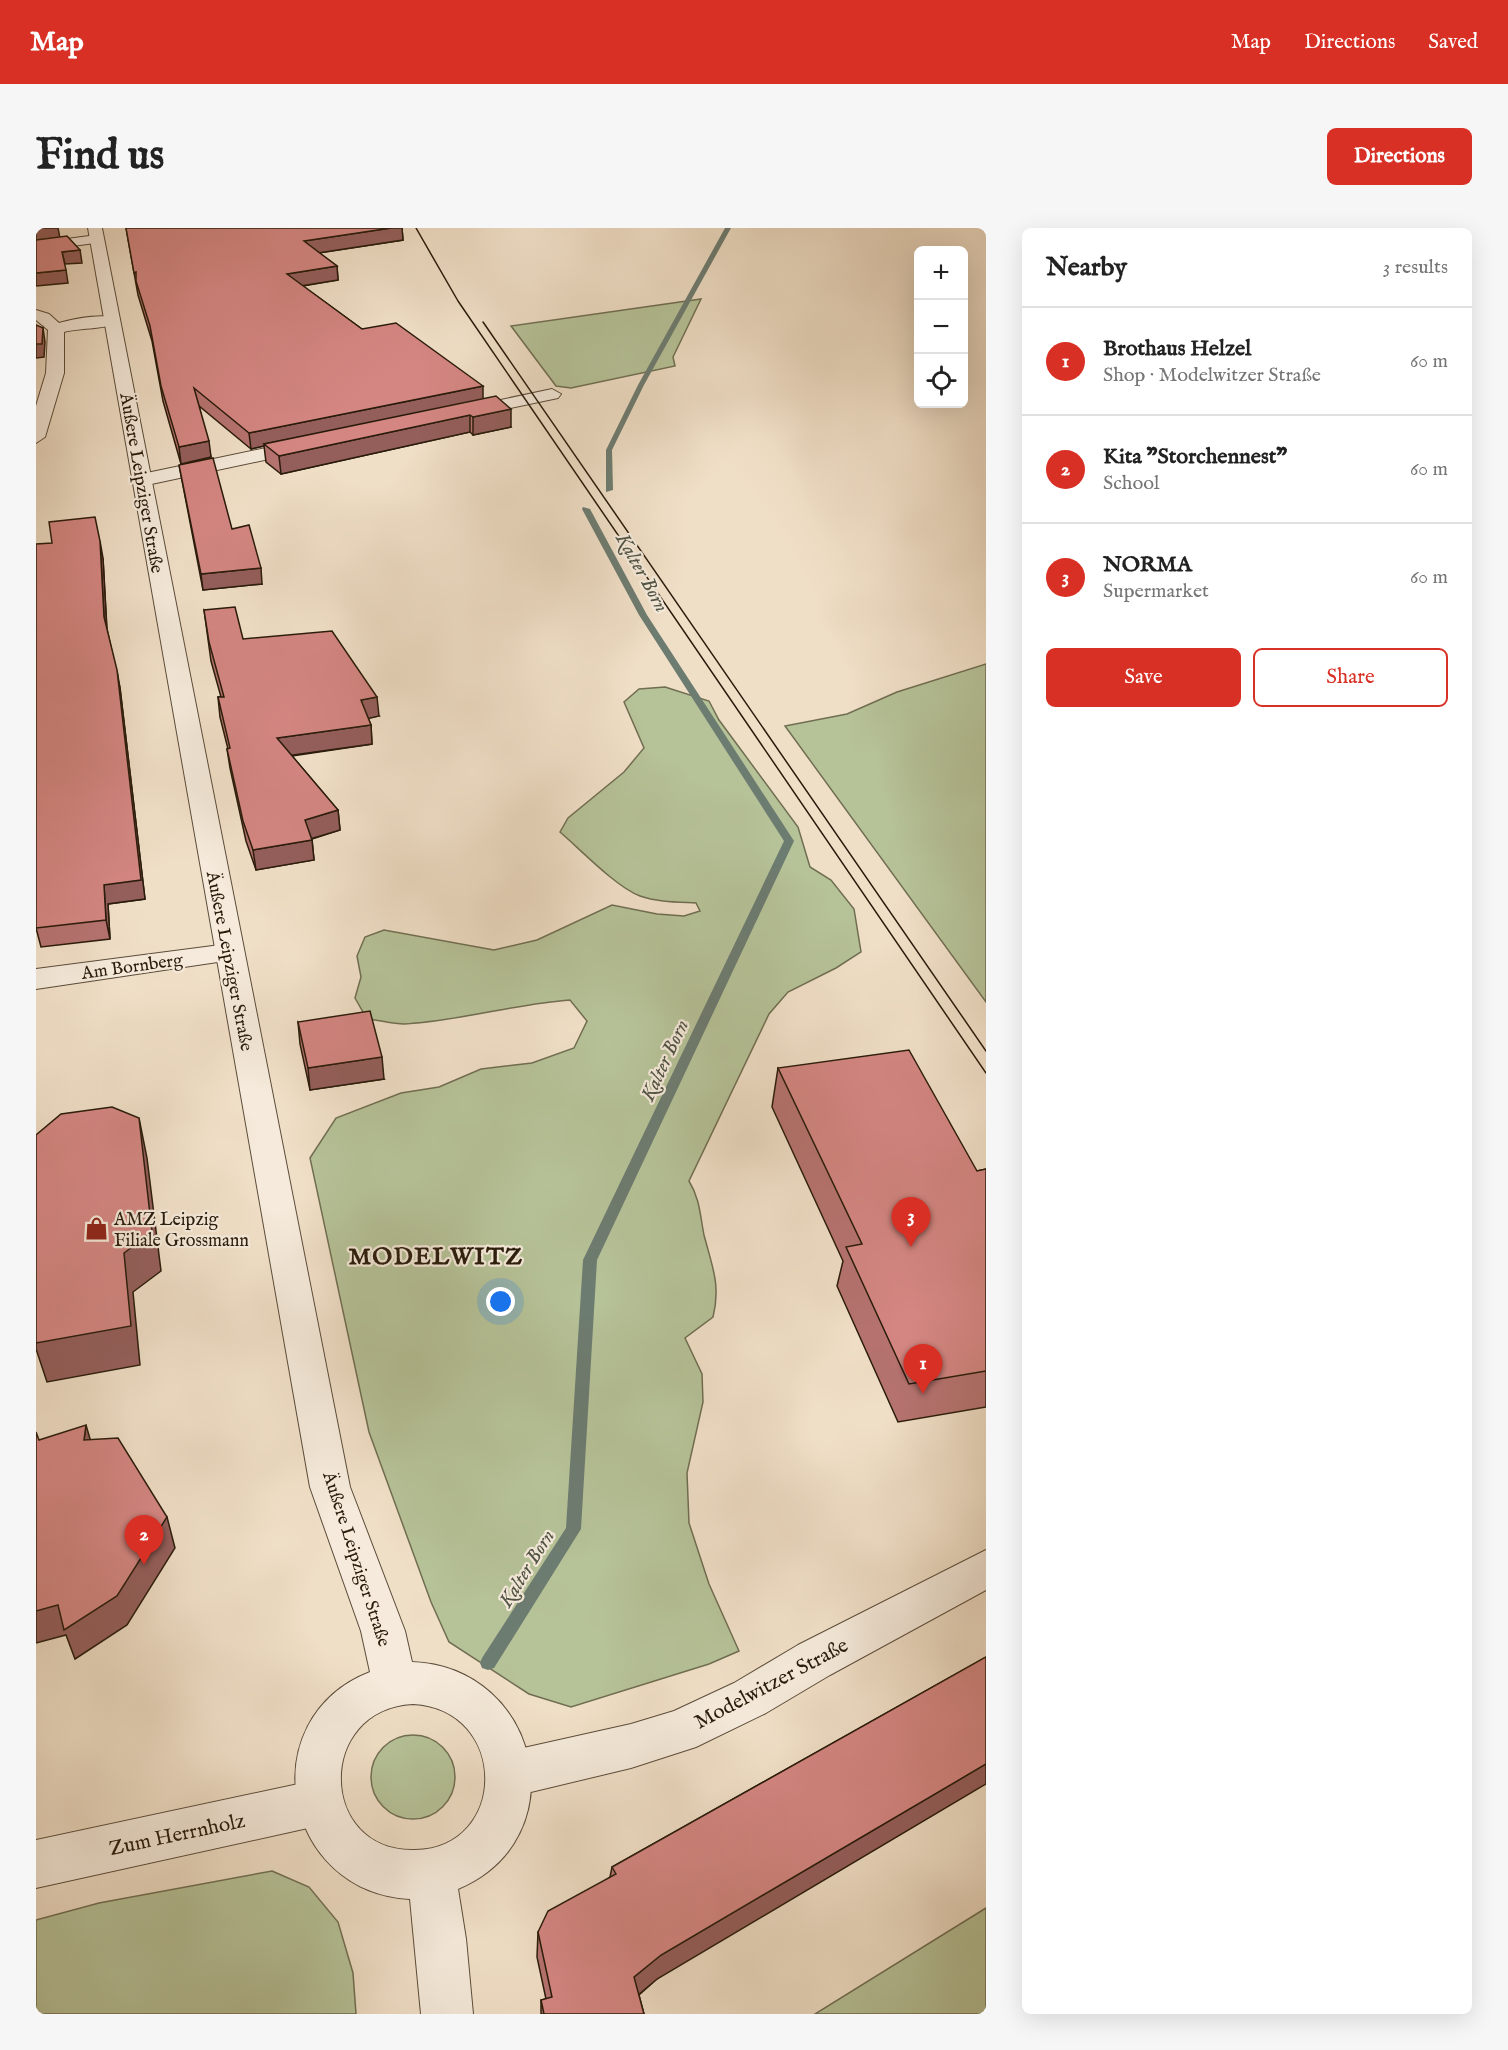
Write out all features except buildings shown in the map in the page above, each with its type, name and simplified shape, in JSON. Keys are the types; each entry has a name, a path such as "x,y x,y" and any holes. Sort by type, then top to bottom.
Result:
{"street":[{"path":"36,247 99,232"},
{"name":"Äußere Leipziger Straße","path":"99,232 112,321 228,953 330,1487 383,1631 396,1686"},
{"path":"36,437 55,373 43,317 75,323 112,321"},
{"path":"444,417 552,394"},
{"path":"142,480 327,441"},
{"name":"Am Bornberg","path":"36,979 228,953"},
{"name":"Modelwitzer Straße","path":"510,1774 631,1746 680,1731 750,1698 814,1660 986,1569"},
{"path":"423,1683 450,1689 474,1702 494,1722 506,1746 510,1774 505,1806 489,1836 464,1859 431,1873 401,1875 372,1868 347,1852 328,1830 317,1803 316,1772 324,1742 342,1716 367,1696 396,1686 423,1683"},
{"name":"Zum Herrnholz","path":"36,1864 317,1803"},
{"path":"431,1873 441,1939 447,2014"}],"green space":[{"path":"701,299 673,357 675,366 571,388 556,386 511,326"},
{"path":"986,664 986,1002 785,726 847,714 897,692"},
{"path":"665,687 709,701 719,720 798,827 810,867 831,880 854,909 861,952 836,968 788,992 769,1014 689,1181 699,1207 716,1285 716,1295 713,1317 685,1338 702,1374 703,1402 687,1473 689,1523 709,1584 739,1651 709,1664 571,1707 529,1694 449,1642 431,1602 369,1432 310,1158 336,1118 401,1093 439,1087 481,1069 532,1063 574,1048 587,1021 570,1000 404,1024 367,1019 355,998 361,977 357,956 365,937 384,930 494,950 537,940 612,905 657,914 684,916 700,911 696,903 653,899 630,891 609,876 560,832 568,818 624,772 644,748 624,702 639,689"},
{"path":"405,1735 421,1735 437,1742 448,1753 455,1769 452,1793 443,1807 421,1819 405,1819 389,1812 378,1801 371,1785 371,1769 378,1753 389,1742"},
{"path":"272,1871 309,1887 338,1922 353,1973 356,2014 36,2014 36,1920 99,1903"},
{"path":"986,1908 986,2014 815,2014"}],"waterway":[{"name":"Kalter Born","path":"609,490 609,450 641,385 728,228"},
{"name":"Kalter Born","path":"488,1663 573,1529 590,1260 789,841 643,615 586,509"}],"tram line":[{"path":"416,228 458,301 986,1073"},
{"path":"483,322 986,1051"}],"place":[{"name":"AMZ Leipzig Filiale Grossmann","path":"96,1229"},
{"name":"NORMA","path":"911,1247"},
{"name":"Brothaus Helzel","path":"923,1394"},
{"name":"Kita \"Storchennest\"","path":"144,1565"}],"district":[{"name":"MODELWITZ","path":"436,1256"}]}
